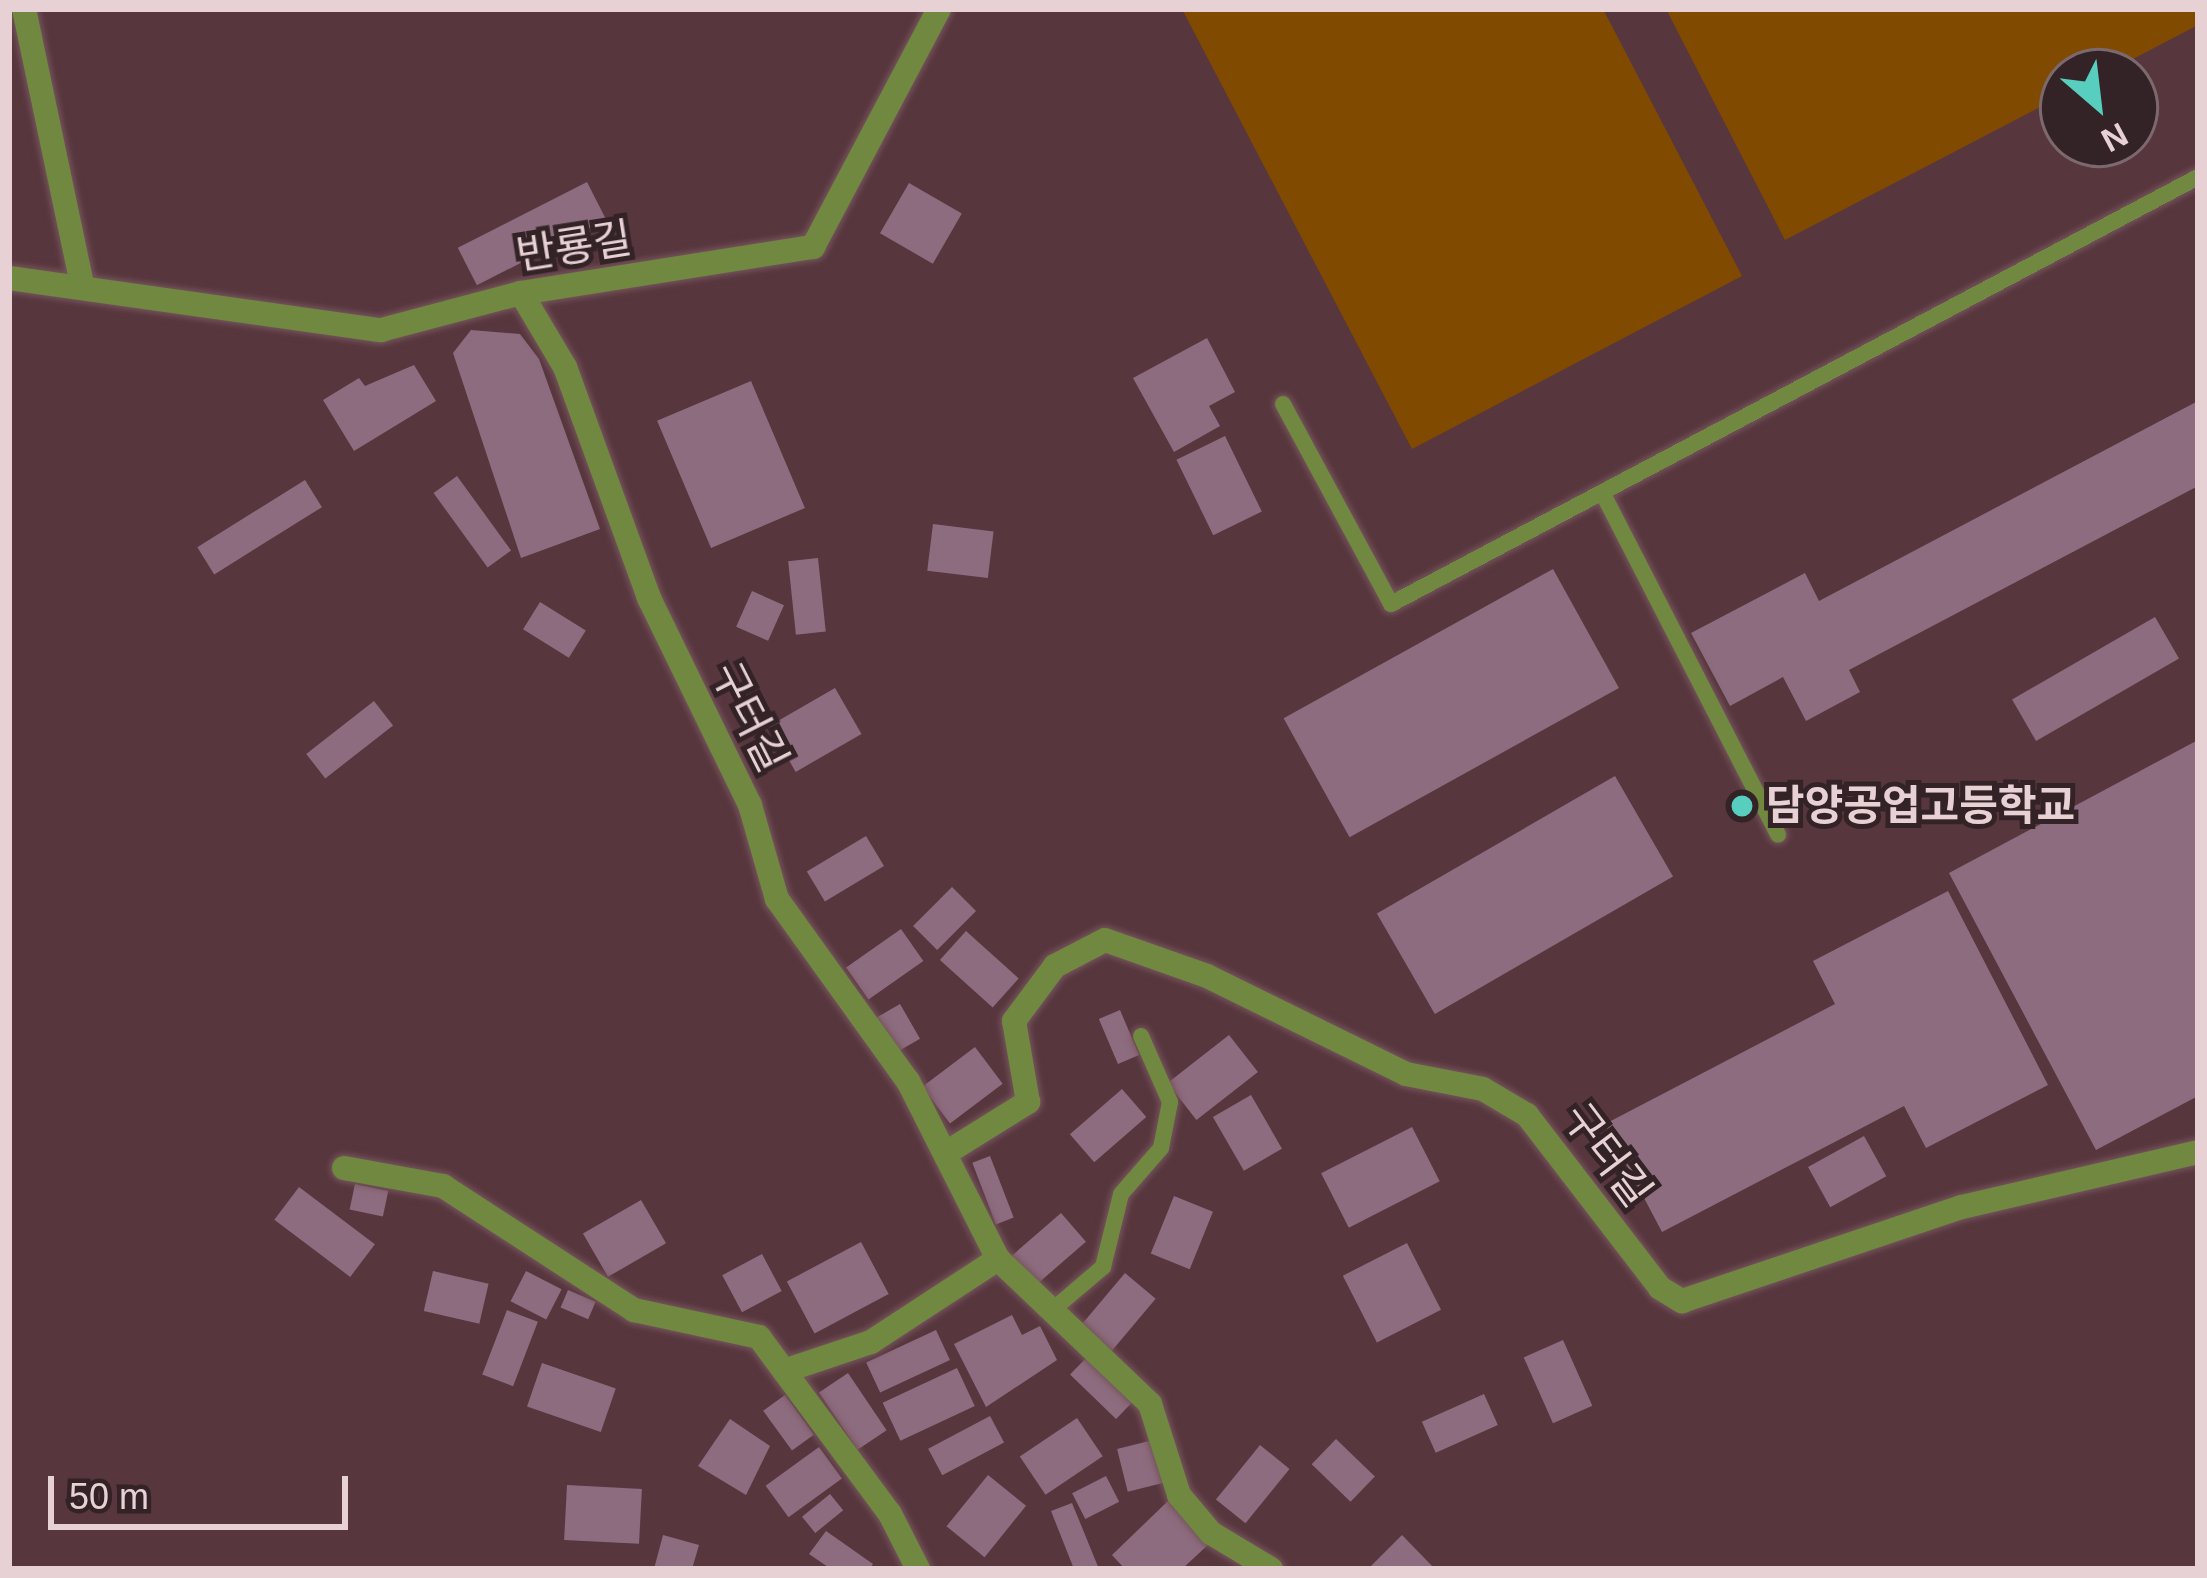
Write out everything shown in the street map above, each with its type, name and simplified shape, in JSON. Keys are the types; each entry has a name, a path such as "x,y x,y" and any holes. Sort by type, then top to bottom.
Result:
{"street":[{"path":"23,9 82,285"},
{"name":"반룡길","path":"9,278 382,330 521,292 814,247 939,9"},
{"name":"구터길","path":"521,292 566,367 649,598 751,806 777,899 908,1081 998,1259 1150,1404 1179,1495 1211,1533 1271,1569"},
{"name":"구터길","path":"946,1154 1028,1102 1014,1021 1055,967 1105,940 1207,976 1406,1074 1483,1089 1527,1115 1660,1288 1682,1301 1963,1207 2198,1152"},
{"path":"344,1168 443,1186 594,1290 687,1326 758,1337 890,1514 918,1569"},
{"path":"784,1370 871,1342 998,1259"}],"lane":[{"path":"1283,404 1391,604 2198,177"},
{"path":"1603,494 1778,835"},
{"path":"1050,1312 1102,1267 1121,1194 1165,1134 1171,1102 1141,1036"}],"shaded area":[{"path":"1182,9 1603,9 1742,276 1412,449"},
{"path":"1666,9 2198,9 2198,25 2154,48 2039,48 2039,108 1785,240"}],"building":[{"path":"587,182 606,219 477,285 458,248"},
{"path":"909,183 962,214 933,264 880,233"},
{"path":"471,330 520,334 539,359 600,529 521,558 453,353"},
{"path":"1207,338 1235,392 1209,406 1220,426 1174,452 1133,378"},
{"path":"414,365 436,401 354,451 323,400 359,378 365,386"},
{"path":"751,381 805,508 711,548 657,421"},
{"path":"2198,401 2198,486 1849,670 1860,692 1806,721 1783,677 1730,706 1691,633 1805,573 1819,601"},
{"path":"1225,436 1262,511 1213,535 1176,460"},
{"path":"457,476 511,550 488,567 434,493"},
{"path":"305,480 322,507 214,574 197,547"},
{"path":"933,524 994,531 988,578 927,571"},
{"path":"818,558 826,632 796,635 788,561"},
{"path":"1553,569 1619,688 1350,837 1284,718"},
{"path":"752,591 784,605 768,641 736,627"},
{"path":"540,602 586,631 569,658 523,629"},
{"path":"2155,617 2179,659 2036,741 2012,700"},
{"path":"835,688 862,734 796,772 769,726"},
{"path":"374,701 393,725 325,778 306,754"},
{"path":"2198,740 2198,1096 2096,1150 1949,873"},
{"path":"1615,776 1673,876 1435,1014 1377,914"},
{"path":"866,836 884,866 825,902 807,872"},
{"path":"952,887 976,911 937,950 913,926"},
{"path":"1948,891 2048,1085 1926,1148 1904,1106 1662,1232 1605,1124 1835,1004 1813,961"},
{"path":"901,929 923,961 868,999 846,967"},
{"path":"966,931 1019,979 993,1007 940,960"},
{"path":"900,1004 920,1039 895,1053 875,1018"},
{"path":"1120,1010 1139,1055 1118,1064 1099,1019"},
{"path":"1229,1035 1258,1072 1196,1120 1168,1083"},
{"path":"975,1047 1003,1084 950,1123 922,1087"},
{"path":"1122,1089 1146,1117 1094,1162 1070,1134"},
{"path":"1251,1095 1282,1149 1244,1171 1213,1117"},
{"path":"1412,1127 1440,1181 1349,1228 1321,1173"},
{"path":"1864,1136 1886,1176 1830,1207 1808,1167"},
{"path":"990,1156 1014,1218 996,1224 972,1163"},
{"path":"355,1184 388,1191 383,1217 350,1209"},
{"path":"299,1187 375,1244 350,1277 274,1220"},
{"path":"1174,1196 1213,1212 1190,1269 1151,1253"},
{"path":"641,1200 666,1243 608,1277 583,1234"},
{"path":"1061,1213 1086,1242 1036,1285 1011,1256"},
{"path":"861,1242 889,1294 815,1334 787,1281"},
{"path":"1407,1243 1441,1310 1377,1343 1343,1276"},
{"path":"762,1254 782,1291 742,1312 722,1275"},
{"path":"433,1271 489,1284 479,1324 424,1311"},
{"path":"526,1271 562,1289 546,1319 511,1301"},
{"path":"1125,1273 1156,1299 1111,1352 1080,1327"},
{"path":"568,1290 596,1302 588,1319 561,1307"},
{"path":"507,1310 538,1322 513,1386 482,1374"},
{"path":"1012,1315 1022,1335 1040,1326 1057,1360 986,1407 954,1344"},
{"path":"936,1330 950,1360 880,1392 866,1363"},
{"path":"1563,1340 1592,1406 1553,1423 1524,1357"},
{"path":"1086,1358 1132,1402 1116,1419 1070,1375"},
{"path":"542,1363 616,1388 601,1432 527,1406"},
{"path":"957,1368 975,1406 900,1441 883,1403"},
{"path":"848,1373 887,1430 858,1450 819,1393"},
{"path":"1484,1394 1498,1425 1436,1453 1422,1422"},
{"path":"785,1395 814,1435 792,1451 763,1411"},
{"path":"990,1416 1004,1442 942,1475 928,1449"},
{"path":"1077,1418 1103,1456 1046,1495 1020,1457"},
{"path":"730,1419 770,1446 746,1495 698,1466"},
{"path":"1336,1439 1375,1477 1351,1502 1312,1464"},
{"path":"1153,1440 1164,1483 1128,1492 1117,1449"},
{"path":"1260,1445 1290,1469 1245,1523 1216,1499"},
{"path":"819,1447 842,1479 789,1517 766,1486"},
{"path":"988,1475 1026,1506 985,1557 946,1526"},
{"path":"1106,1476 1119,1502 1085,1519 1072,1493"},
{"path":"567,1485 642,1489 639,1544 564,1540"},
{"path":"830,1494 843,1510 815,1533 802,1517"},
{"path":"1169,1500 1210,1543 1182,1569 1125,1569 1112,1555"},
{"path":"1072,1503 1099,1569 1074,1569 1051,1511"},
{"path":"826,1531 873,1564 870,1569 831,1569 809,1554"},
{"path":"663,1535 699,1545 692,1569 654,1569"},
{"path":"1402,1535 1435,1569 1368,1569"}],"place":[{"name":"담양공업고등학교","path":"1742,806"}]}
